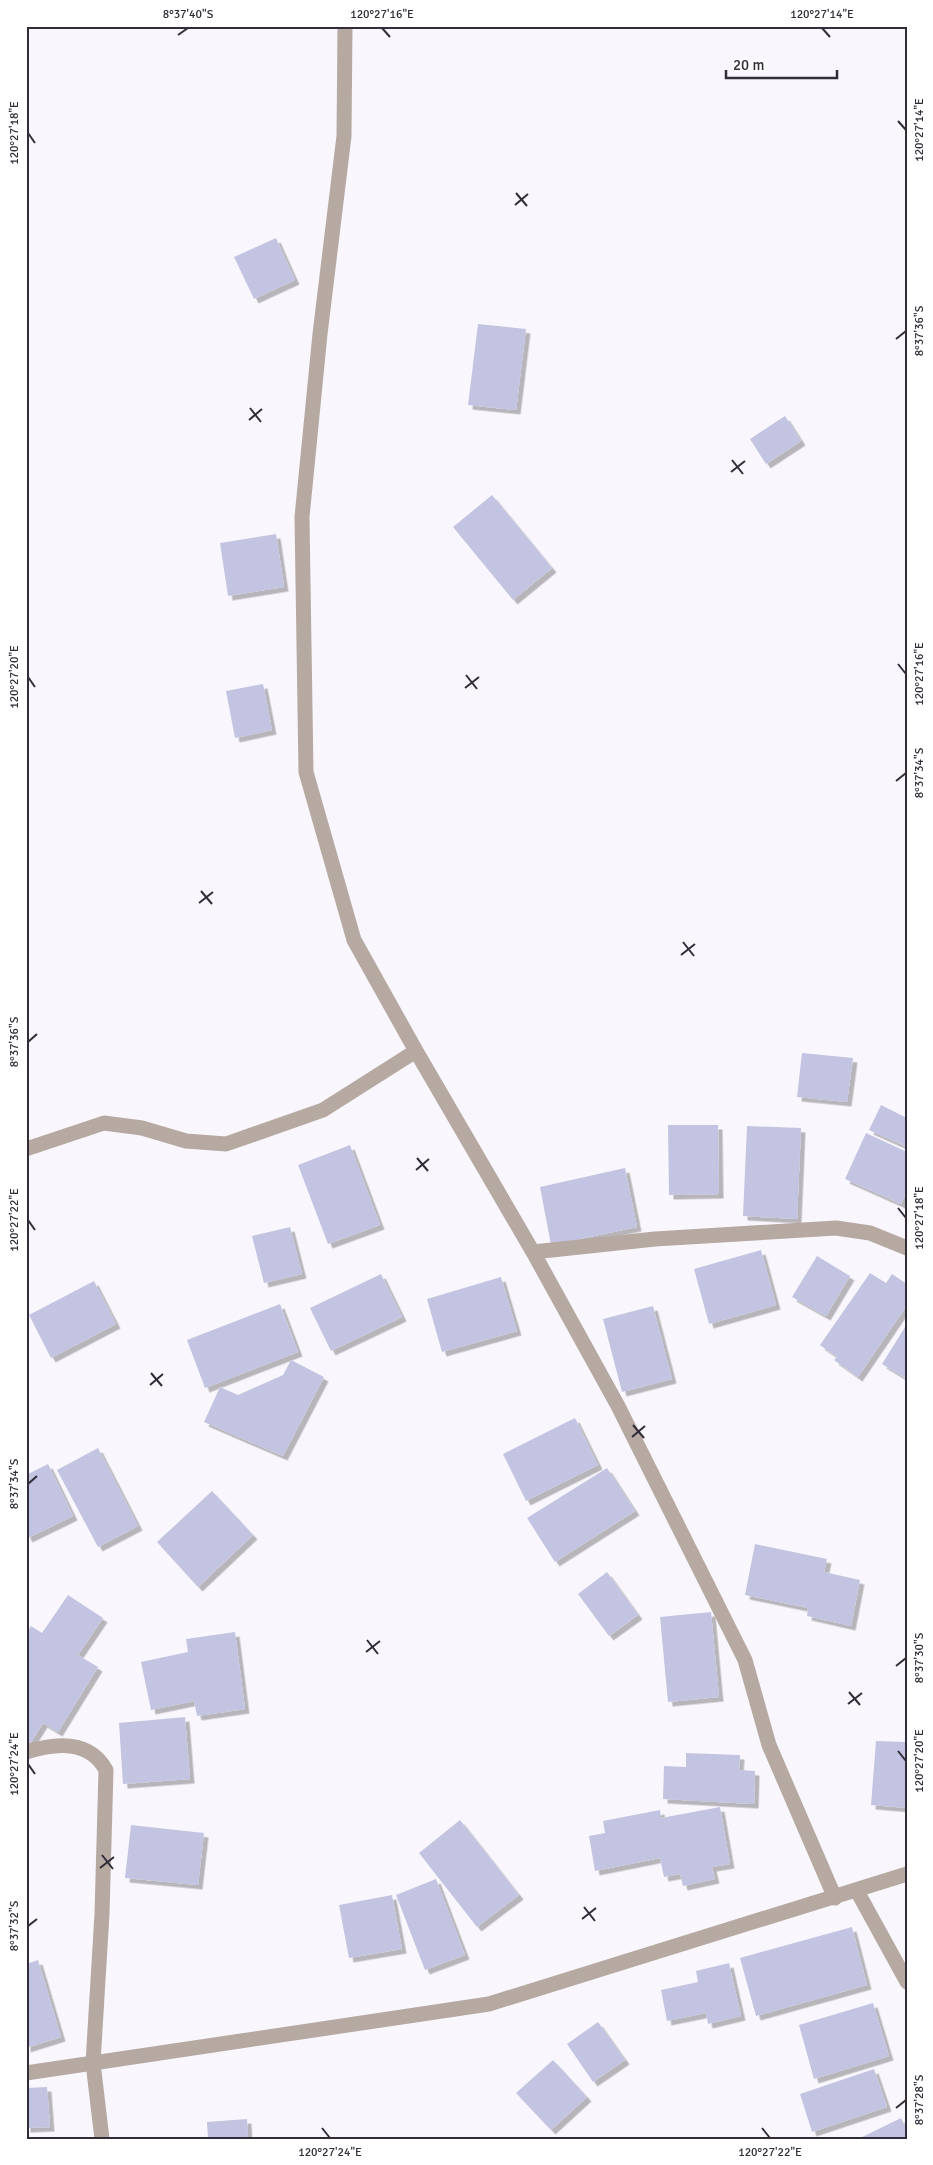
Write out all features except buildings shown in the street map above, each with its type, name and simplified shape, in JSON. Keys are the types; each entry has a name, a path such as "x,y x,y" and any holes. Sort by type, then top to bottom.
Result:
{"street":[{"path":"345,26 344,136 320,334 302,517 306,772 354,940 533,1252 618,1406 745,1660 769,1745 835,1898"},
{"path":"26,1149 104,1122 142,1128 186,1141 226,1144 322,1110 416,1051"},
{"path":"533,1252 655,1239 836,1228 870,1234 907,1248"},
{"path":"26,1752 45,1746 64,1744 74,1746 90,1753 99,1760 106,1770 102,1914 93,2063 102,2139"},
{"path":"26,2073 489,2004 835,1898 907,1874"},
{"path":"856,1891 907,1982"}]}
